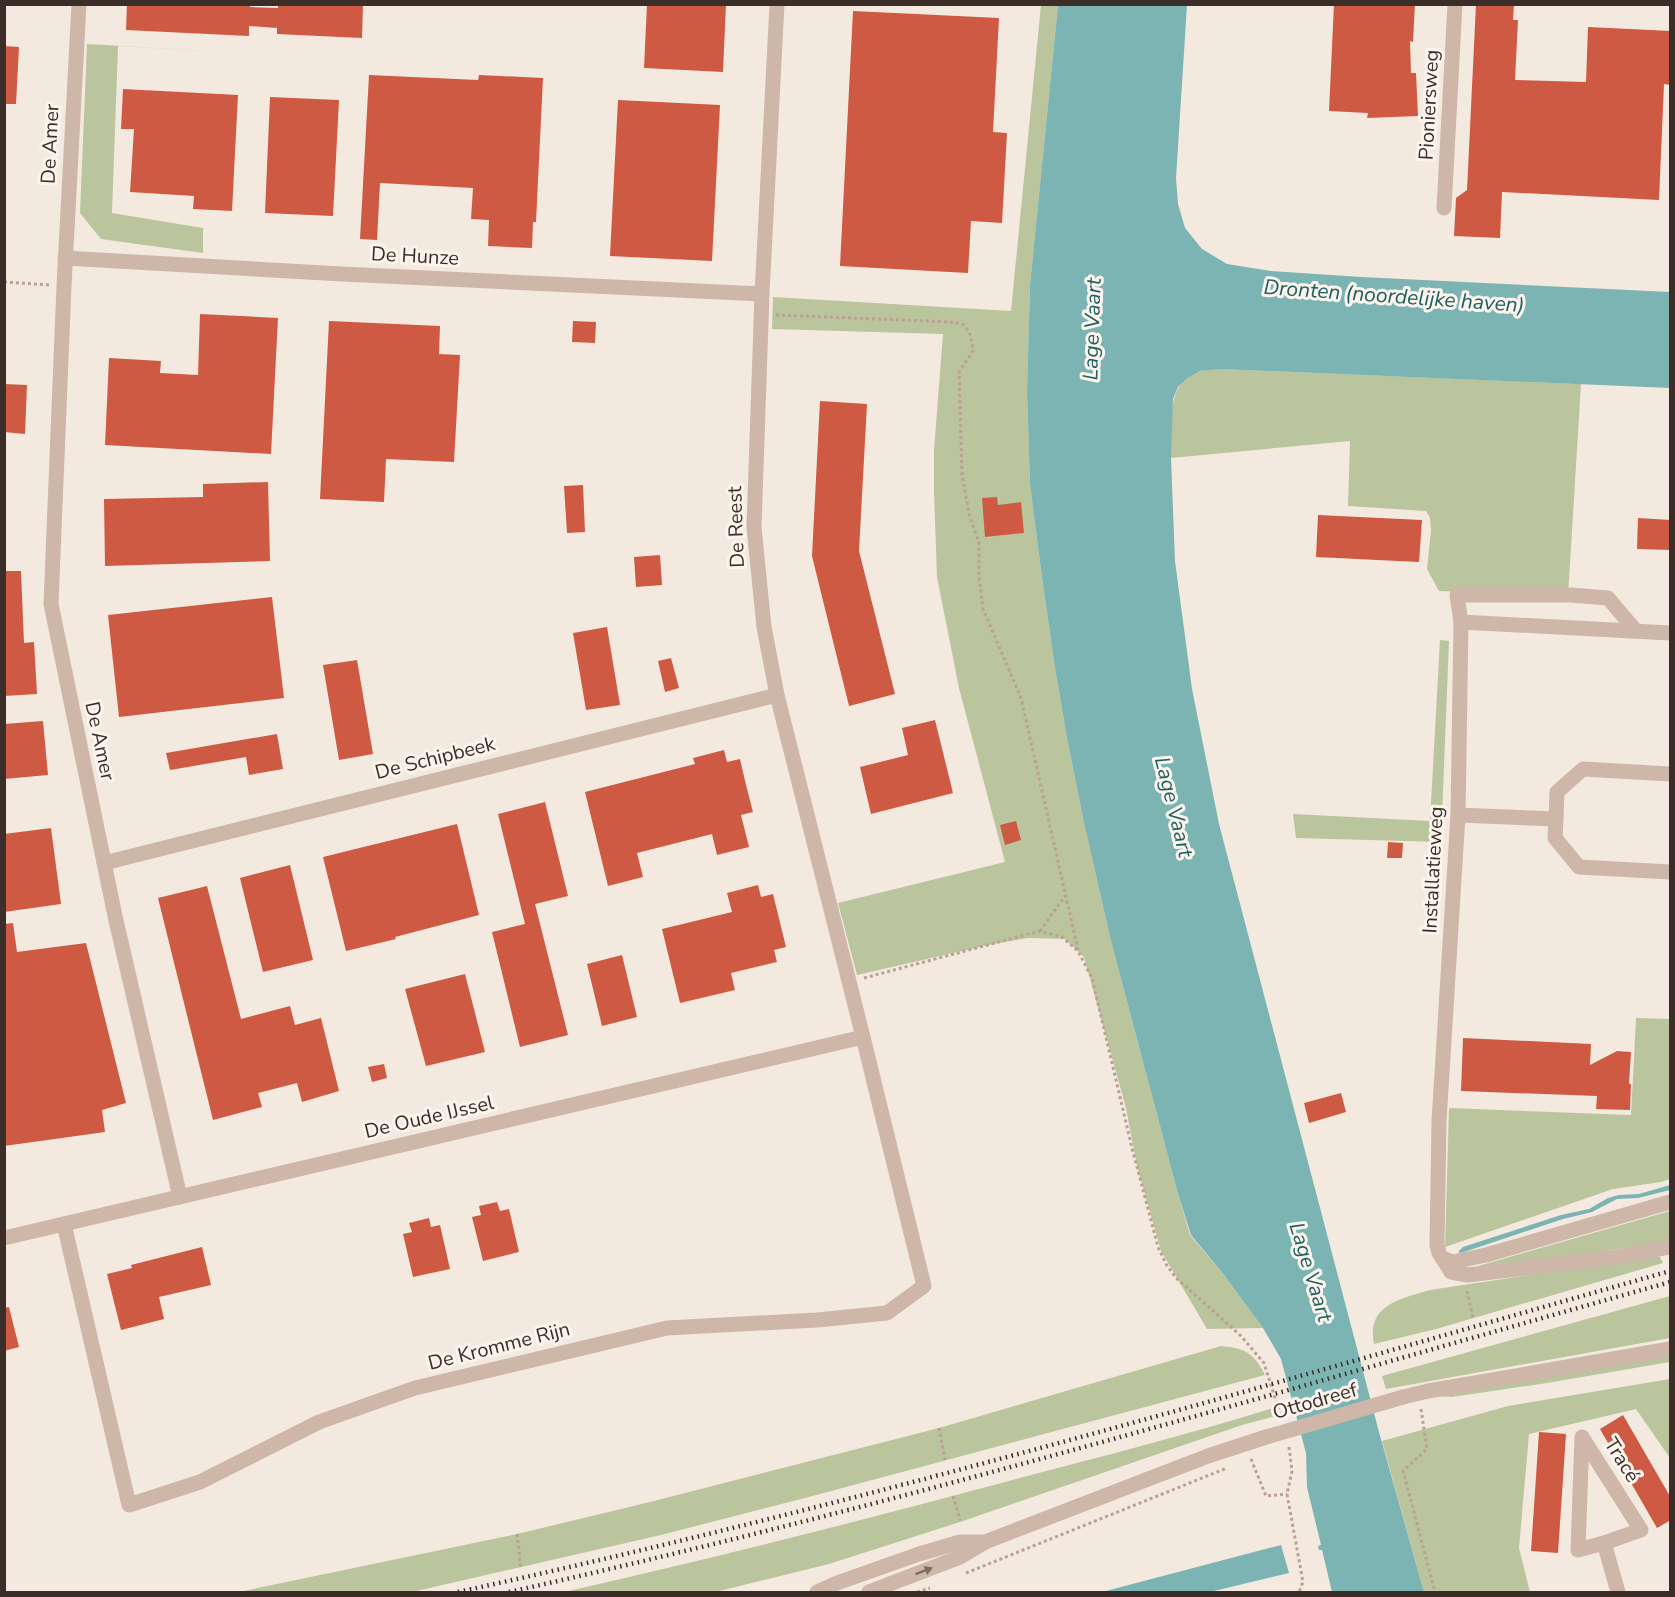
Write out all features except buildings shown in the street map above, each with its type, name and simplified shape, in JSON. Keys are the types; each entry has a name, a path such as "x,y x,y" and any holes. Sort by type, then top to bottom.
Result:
{"street":[{"name":"De Amer","path":"79,4 65,258 51,604 115,916 180,1197"},
{"name":"De Reest","path":"777,4 762,294 754,527 764,627 777,695 864,1037"},
{"name":"Pioniersweg","path":"1444,208 1455,4"},
{"name":"De Hunze","path":"65,258 762,294"},
{"name":"Installatieweg","path":"1442,1258 1437,1245 1439,1121 1458,815 1461,622 1457,596 1571,595 1608,598 1636,631"},
{"path":"1461,622 1671,633"},
{"name":"De Schipbeek","path":"104,862 777,695"},
{"path":"1671,774 1583,769 1557,792 1555,838 1579,867 1671,872"},
{"path":"1458,815 1556,819"},
{"name":"De Oude IJssel","path":"4,1238 864,1037"},
{"name":"De Kromme Rijn","path":"64,1224 129,1505 200,1482 319,1422 415,1388 667,1328 818,1320 887,1313 924,1287 864,1037"},
{"path":"1442,1258 1454,1262 1486,1255 1671,1202"},
{"path":"1442,1258 1451,1272 1468,1275 1617,1257 1671,1247"},
{"name":"Ottodreef","path":"869,1593 960,1557 986,1542 1208,1456 1263,1438 1428,1391 1671,1349"},
{"name":"Tracé","path":"1582,1437 1641,1530 1604,1543 1578,1550 1582,1437"},
{"name":"Ottodreef","path":"817,1593 838,1590 919,1554 960,1542 986,1542"},
{"path":"1604,1543 1618,1593"}],"path":[{"path":"4,282 64,286"},
{"path":"762,315 952,322 964,326 971,336 973,351 959,372 962,474 969,514 979,543 979,576 983,609 1021,698 1078,951 1092,978 1158,1247 1176,1278 1241,1336 1264,1363 1284,1426"},
{"path":"1040,931 1065,895"},
{"path":"849,982 1040,931 1062,937 1078,951"},
{"path":"1466,1285 1473,1318"},
{"path":"1420,1407 1427,1449 1403,1472 1435,1593"},
{"path":"939,1428 945,1460"},
{"path":"1289,1447 1292,1472 1287,1494 1303,1582 1299,1593"},
{"path":"1241,1461 1252,1456 1266,1496 1287,1494"},
{"path":"960,1576 1234,1465"},
{"path":"953,1496 960,1520"},
{"path":"517,1534 520,1568"},
{"path":"917,1593 939,1584"}],"green space":[{"path":"1041,5 1058,5 1030,285 1027,391 1030,484 1055,668 1084,823 1111,941 1190,1235 1224,1275 1263,1328 1207,1329 1161,1251 1137,1166 1126,1108 1084,957 1065,939 1028,938 857,975 838,903 1005,862 959,688 937,577 934,450 943,334 772,329 773,297 1011,311"},
{"path":"87,44 280,55 118,46 112,213 203,228 203,253 101,239 80,213"},
{"path":"1220,369 1581,384 1568,596 1439,591 1427,569 1431,531 1430,518 1426,511 1348,506 1350,441 1171,458 1172,407 1181,384 1189,376 1201,371"},
{"path":"1440,640 1449,641 1441,842 1296,838 1293,814 1430,821"},
{"path":"1636,1018 1670,1019 1670,1179 1613,1189 1445,1247 1449,1108 1631,1115"},
{"path":"1670,1211 1670,1242 1489,1267 1478,1266"},
{"path":"1660,1257 1663,1263 1436,1329 1374,1344 1375,1320 1380,1312 1407,1297 1430,1290"},
{"path":"1670,1296 1670,1338 1386,1389 1382,1376"},
{"path":"1221,1346 1236,1348 1248,1353 1257,1361 1265,1375 661,1535 412,1592 239,1592 517,1534 650,1502 939,1428"},
{"path":"1670,1356 1670,1362 1547,1383 1452,1397 1430,1396"},
{"path":"1670,1379 1670,1458 1636,1409 1529,1434 1519,1548 1530,1592 1424,1592 1382,1441 1508,1406"},
{"path":"1273,1408 1276,1416 1242,1425 963,1521 829,1564 715,1592 564,1592 895,1511"}],"water":[{"path":"1058,5 1187,5 1176,178 1178,204 1185,228 1202,249 1227,264 1271,271 1361,277 1670,292 1670,388 1220,369 1200,371 1187,378 1178,387 1173,399 1171,458 1175,561 1192,689 1219,824 1379,1432 1424,1592 1332,1592 1322,1550 1319,1550 1318,1546 1321,1545 1307,1487 1306,1453 1281,1359 1263,1328 1191,1235 1111,941 1067,738 1030,484 1027,391 1030,285"},
{"path":"1670,1185 1670,1190 1638,1198 1617,1199 1592,1212 1563,1219 1461,1253 1458,1252 1463,1247 1561,1215 1589,1209 1608,1198 1639,1194"},
{"path":"1281,1545 1289,1573 1210,1592 1102,1592"}],"railway":[{"path":"458,1592 763,1520 1067,1441 1670,1271"},
{"path":"509,1592 655,1558 947,1484 1237,1405 1670,1282"}],"water label":[{"name":"Dronten (noordelijke haven)","path":"1394,296"},
{"name":"Lage Vaart","path":"1092,329"},
{"name":"Lage Vaart","path":"1174,807"},
{"name":"Lage Vaart","path":"1311,1272"}]}
